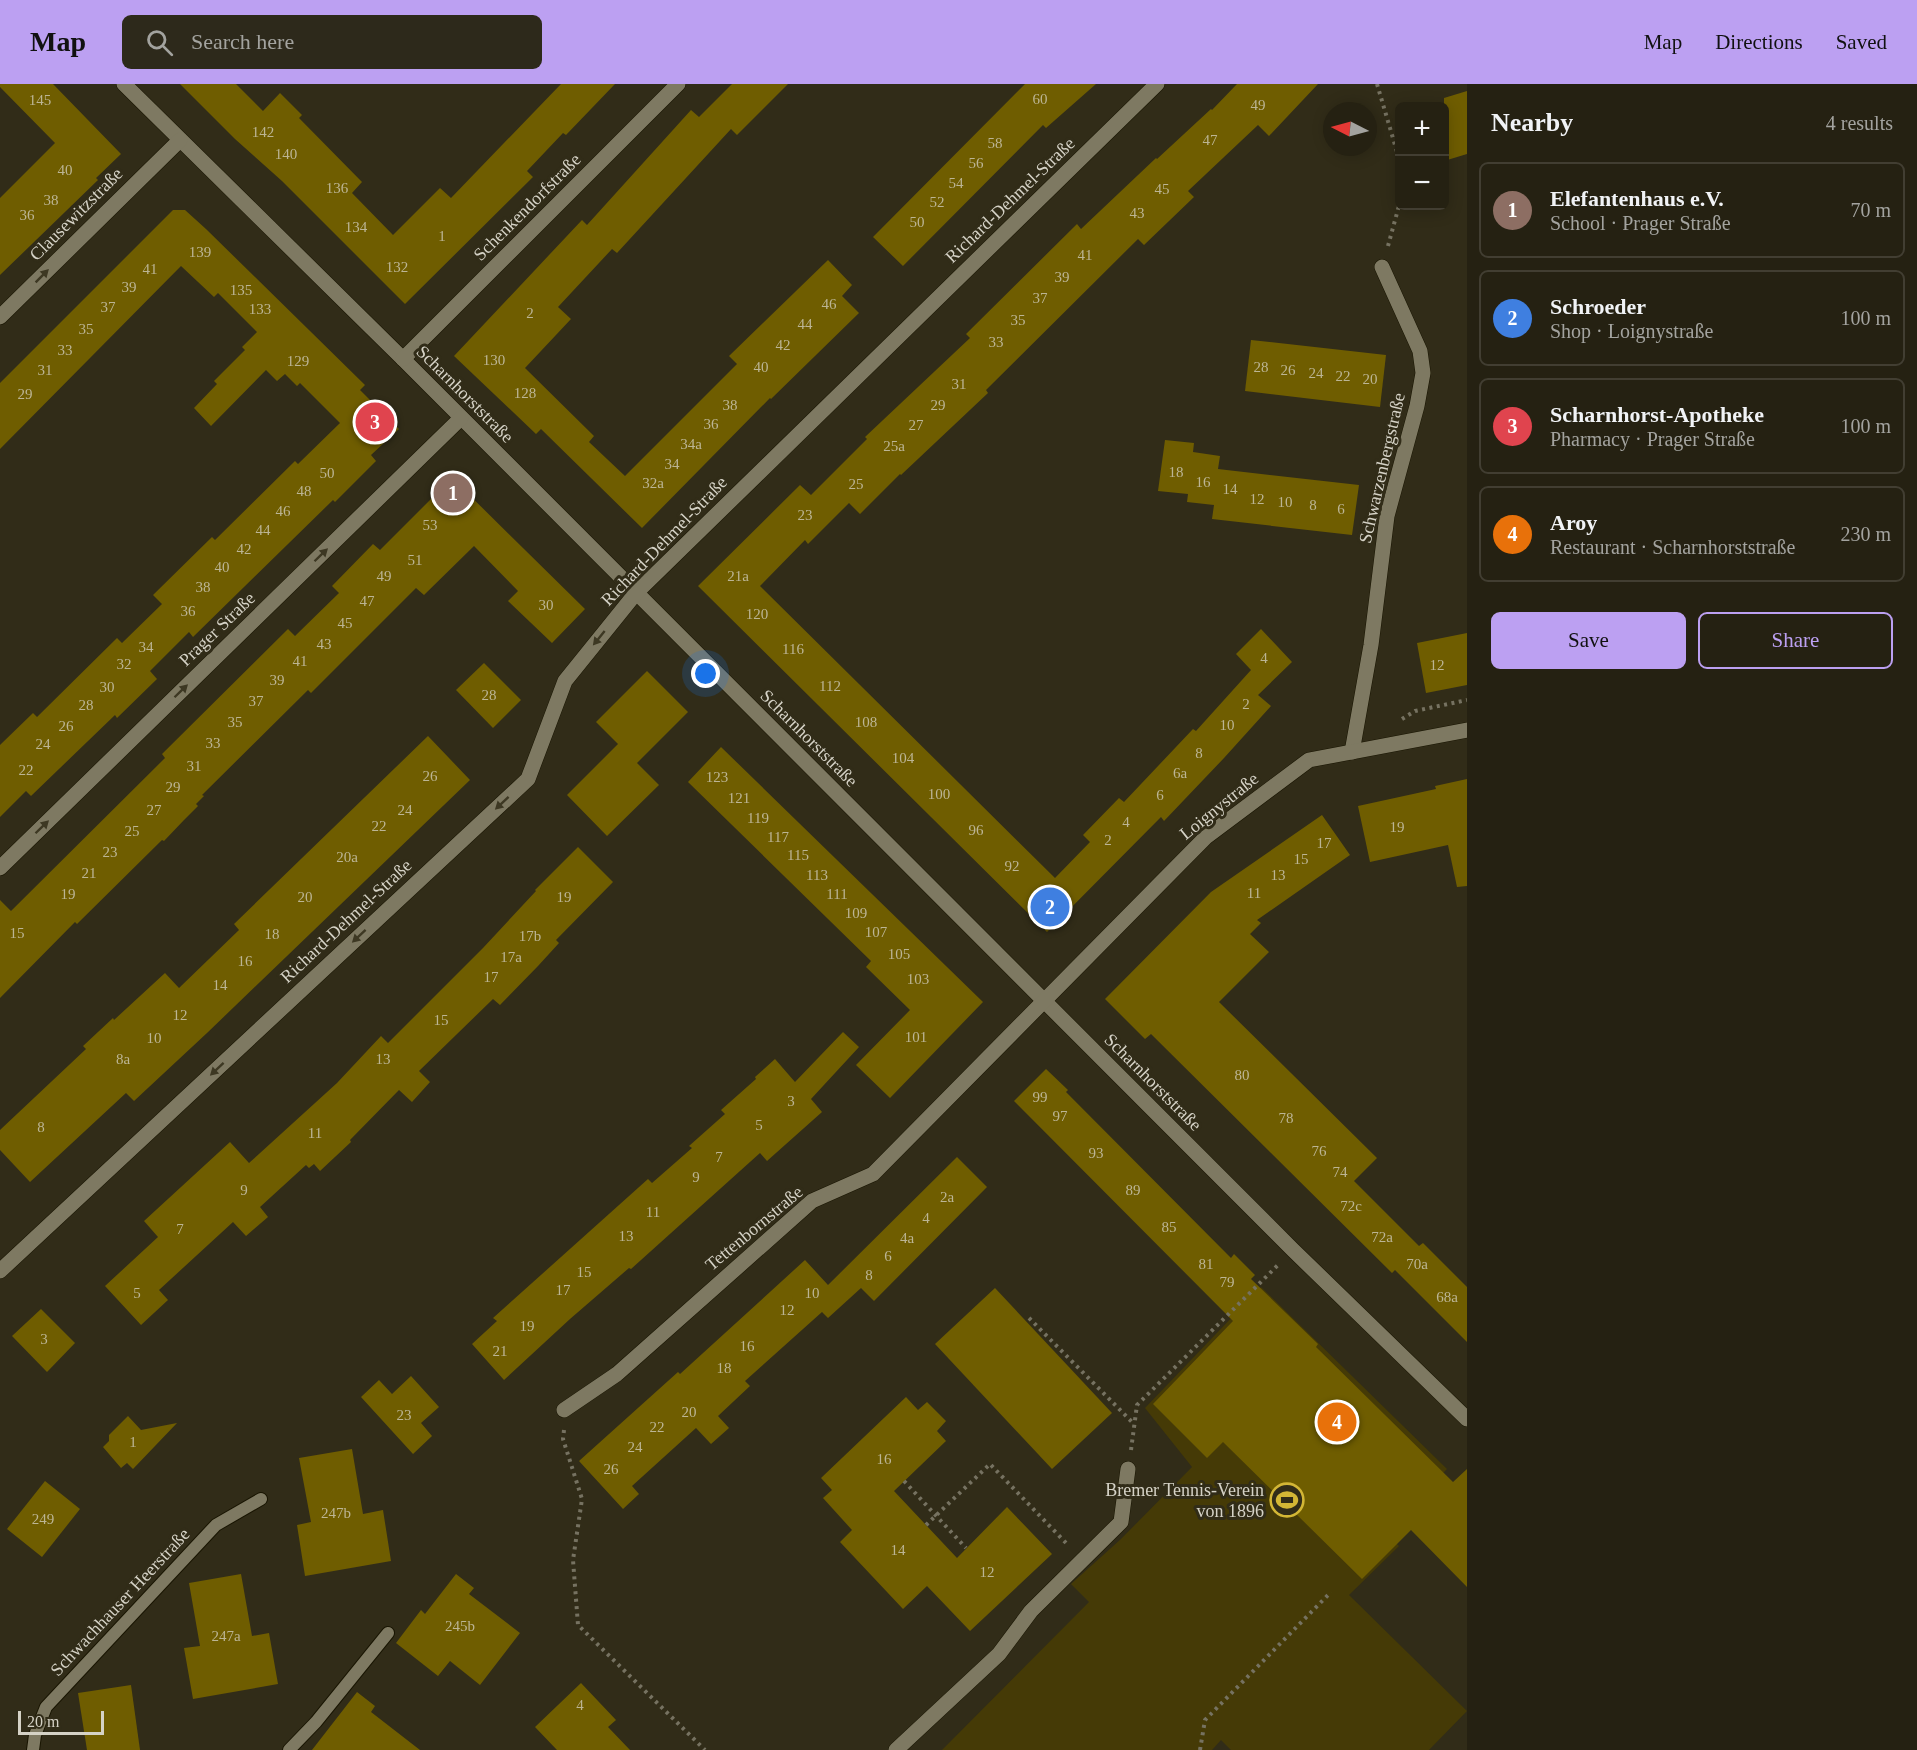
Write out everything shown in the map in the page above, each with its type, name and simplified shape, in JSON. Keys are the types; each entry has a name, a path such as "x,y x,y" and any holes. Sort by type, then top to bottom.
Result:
{"street":[{"name":"Scharnhorststraße","path":"124,84 403,358 460,418 1293,1250 1467,1419"},
{"name":"Schenkendorfstraße","path":"403,358 678,84"},
{"name":"Richard-Dehmel-Straße","path":"0,1271 528,779 565,681 636,593 1157,84"},
{"name":"Clausewitzstraße","path":"0,317 180,140"},
{"name":"Schwarzenbergstraße","path":"1352,752 1371,645 1387,516 1417,406 1423,372 1420,351 1382,267"},
{"name":"Prager Straße","path":"0,868 460,418"},
{"name":"Loignystraße","path":"1044,1000 1206,837 1309,760 1467,730"},
{"name":"Tettenbornstraße","path":"564,1410 617,1374 812,1201 873,1174 1044,1000"},
{"path":"896,1750 999,1654 1031,1611 1121,1522 1128,1468"}],"lane":[{"name":"Schwachhauser Heerstraße","path":"33,1750 35,1735 46,1707 216,1526 261,1499"},
{"path":"289,1750 316,1722 388,1633"}],"path":[{"path":"1377,84 1398,156"},
{"path":"1382,267 1398,210"},
{"path":"1128,1468 1137,1404 1293,1250"},
{"path":"1029,1318 1134,1424"},
{"path":"564,1410 563,1439 582,1499 573,1560 578,1625 705,1750"},
{"path":"926,1525 990,1464 1083,1560"},
{"path":"904,1481 966,1548"},
{"path":"1200,1750 1205,1720 1332,1592"}],"shaded area":[{"name":"Bremer Tennis-Verein von 1896","path":"1261,1287 1447,1469 1385,1532 1399,1546 1349,1595 1467,1711 1429,1750 1231,1750 1221,1740 1212,1750 942,1750 1089,1602 1071,1584 1121,1539 1192,1467 1145,1408"}],"building":[{"path":"0,84 53,84 121,154 96,178 98,180 0,275 0,198 55,143 0,87"},
{"path":"180,84 236,84 263,111 280,93 302,115 299,118 362,182 352,193 393,235 440,188 451,198 561,84 615,84 566,135 563,133 527,171 533,177 405,304 282,181 235,139"},
{"path":"732,84 788,84 737,135 731,129 617,253 612,249 558,307 571,319 525,368 594,436 589,442 625,476 737,364 729,356 828,260 852,285 842,296 859,313 770,398 642,528 541,429 536,434 454,356 582,220 587,225 691,110 699,117"},
{"path":"1025,84 1096,84 1046,128 1043,125 903,266 873,237"},
{"path":"1237,84 1318,84 1269,136 1258,125 1188,191 1194,197 1144,245 1138,239 986,390 988,393 860,514 849,503 808,544 805,540 760,586 1055,878 1090,842 1083,835 1119,798 1124,802 1193,729 1196,731 1251,670 1236,654 1261,629 1292,662 1258,695 1271,706 1224,758 1164,821 1161,817 1047,932 698,586 800,485 811,495 867,439 865,437 970,338 966,334 1077,224 1081,229 1156,158 1212,110"},
{"path":"1467,91 1467,154 1449,159 1449,102 1444,102 1444,98"},
{"path":"173,210 185,210 206,229 365,385 360,390 399,429 371,455 376,461 335,502 333,500 193,637 189,632 150,671 157,679 117,718 115,715 31,796 26,791 0,817 0,745 33,713 37,717 117,638 122,643 162,604 153,595 212,537 215,540 295,461 298,464 340,423 300,383 297,386 285,374 277,381 266,370 211,426 194,408 217,384 214,381 245,350 242,347 257,332 218,293 214,297 181,266 0,449 0,383"},
{"path":"1251,340 1386,355 1380,407 1245,391"},
{"path":"1165,440 1194,443 1193,452 1220,456 1218,469 1359,485 1352,535 1212,519 1214,505 1187,502 1188,494 1158,491"},
{"path":"452,478 585,609 552,643 508,601 518,591 474,546 424,595 416,588 311,693 308,690 202,795 204,796 196,804 198,806 164,841 162,840 77,924 75,922 0,998 0,900 11,911 165,758 162,754 288,629 295,636 339,593 332,586 373,544 380,550"},
{"path":"1467,633 1467,685 1426,693 1417,643"},
{"path":"484,663 521,700 493,728 456,690"},
{"path":"647,671 688,712 637,763 659,785 607,836 567,795 618,744 596,722"},
{"path":"428,736 470,780 134,1101 126,1093 30,1182 0,1150 0,1130 86,1049 83,1046 165,973 179,988 239,930 234,924"},
{"path":"721,747 983,1002 890,1098 856,1065 910,1010 866,967 871,961 688,782"},
{"path":"1467,779 1467,886 1457,887 1448,845 1370,862 1358,806 1436,789 1435,786"},
{"path":"1322,815 1350,855 1257,920 1261,923 1250,934 1269,952 1219,1002 1377,1158 1354,1181 1419,1246 1423,1243 1467,1287 1467,1342 1395,1270 1392,1273 1151,1034 1145,1039 1105,999 1211,892"},
{"path":"578,847 613,882 556,940 559,943 538,966 500,1005 493,999 419,1071 430,1082 412,1102 399,1090 350,1140 351,1142 320,1171 314,1164 309,1168 306,1165 260,1207 268,1217 246,1236 233,1222 159,1290 168,1300 141,1325 105,1286 158,1237 144,1221 230,1142 249,1163 337,1083 381,1036 388,1043 483,948 535,890"},
{"path":"843,1032 859,1047 811,1099 822,1112 767,1161 760,1153 631,1269 629,1268 570,1319 504,1380 472,1344 497,1321 493,1318 648,1179 652,1183 692,1148 689,1146 725,1114 721,1110 775,1059 795,1082"},
{"path":"1046,1069 1231,1258 1234,1254 1255,1275 1251,1279 1318,1344 1316,1347 1453,1482 1467,1469 1467,1587 1411,1530 1362,1579 1223,1442 1207,1458 1153,1404 1233,1321 1014,1101"},
{"path":"957,1157 987,1187 874,1301 861,1288 828,1318 822,1312 745,1381 750,1386 718,1416 729,1428 711,1444 696,1428 632,1486 639,1494 623,1509 579,1461 678,1372 680,1374 805,1260 828,1285"},
{"path":"995,1288 1112,1413 1052,1469 935,1344"},
{"path":"41,1309 75,1343 47,1372 12,1336"},
{"path":"411,1376 439,1407 421,1423 432,1436 413,1454 361,1397 379,1380 392,1394"},
{"path":"906,1397 918,1410 927,1402 946,1421 937,1431 946,1441 894,1491 957,1558 1007,1507 1052,1554 970,1631 927,1586 903,1609 840,1542 852,1530 823,1498 832,1490 821,1478"},
{"path":"128,1416 141,1430 177,1423 133,1469 127,1463 121,1468 103,1447 109,1441 109,1435"},
{"path":"352,1449 363,1514 383,1510 391,1561 305,1576 297,1525 311,1522 299,1458"},
{"path":"45,1481 80,1509 42,1557 7,1529"},
{"path":"241,1574 252,1636 269,1633 278,1684 193,1699 184,1648 200,1646 189,1583"},
{"path":"456,1574 474,1588 469,1594 520,1633 480,1685 450,1661 438,1676 396,1643 421,1610 425,1614"},
{"path":"581,1683 616,1720 608,1727 630,1750 557,1750 535,1727"},
{"path":"131,1685 140,1750 87,1750 78,1693"},
{"path":"357,1692 375,1706 371,1712 420,1750 312,1750"}],"place":[{"name":"Scharnhorst-Apotheke","path":"375,422"},
{"name":"Elefantenhaus e.V.","path":"453,493"},
{"name":"Schroeder","path":"1050,907"},
{"name":"Aroy","path":"1337,1422"},
{"name":"Bremer Tennis-Verein von 1896","path":"1287,1500"}]}
